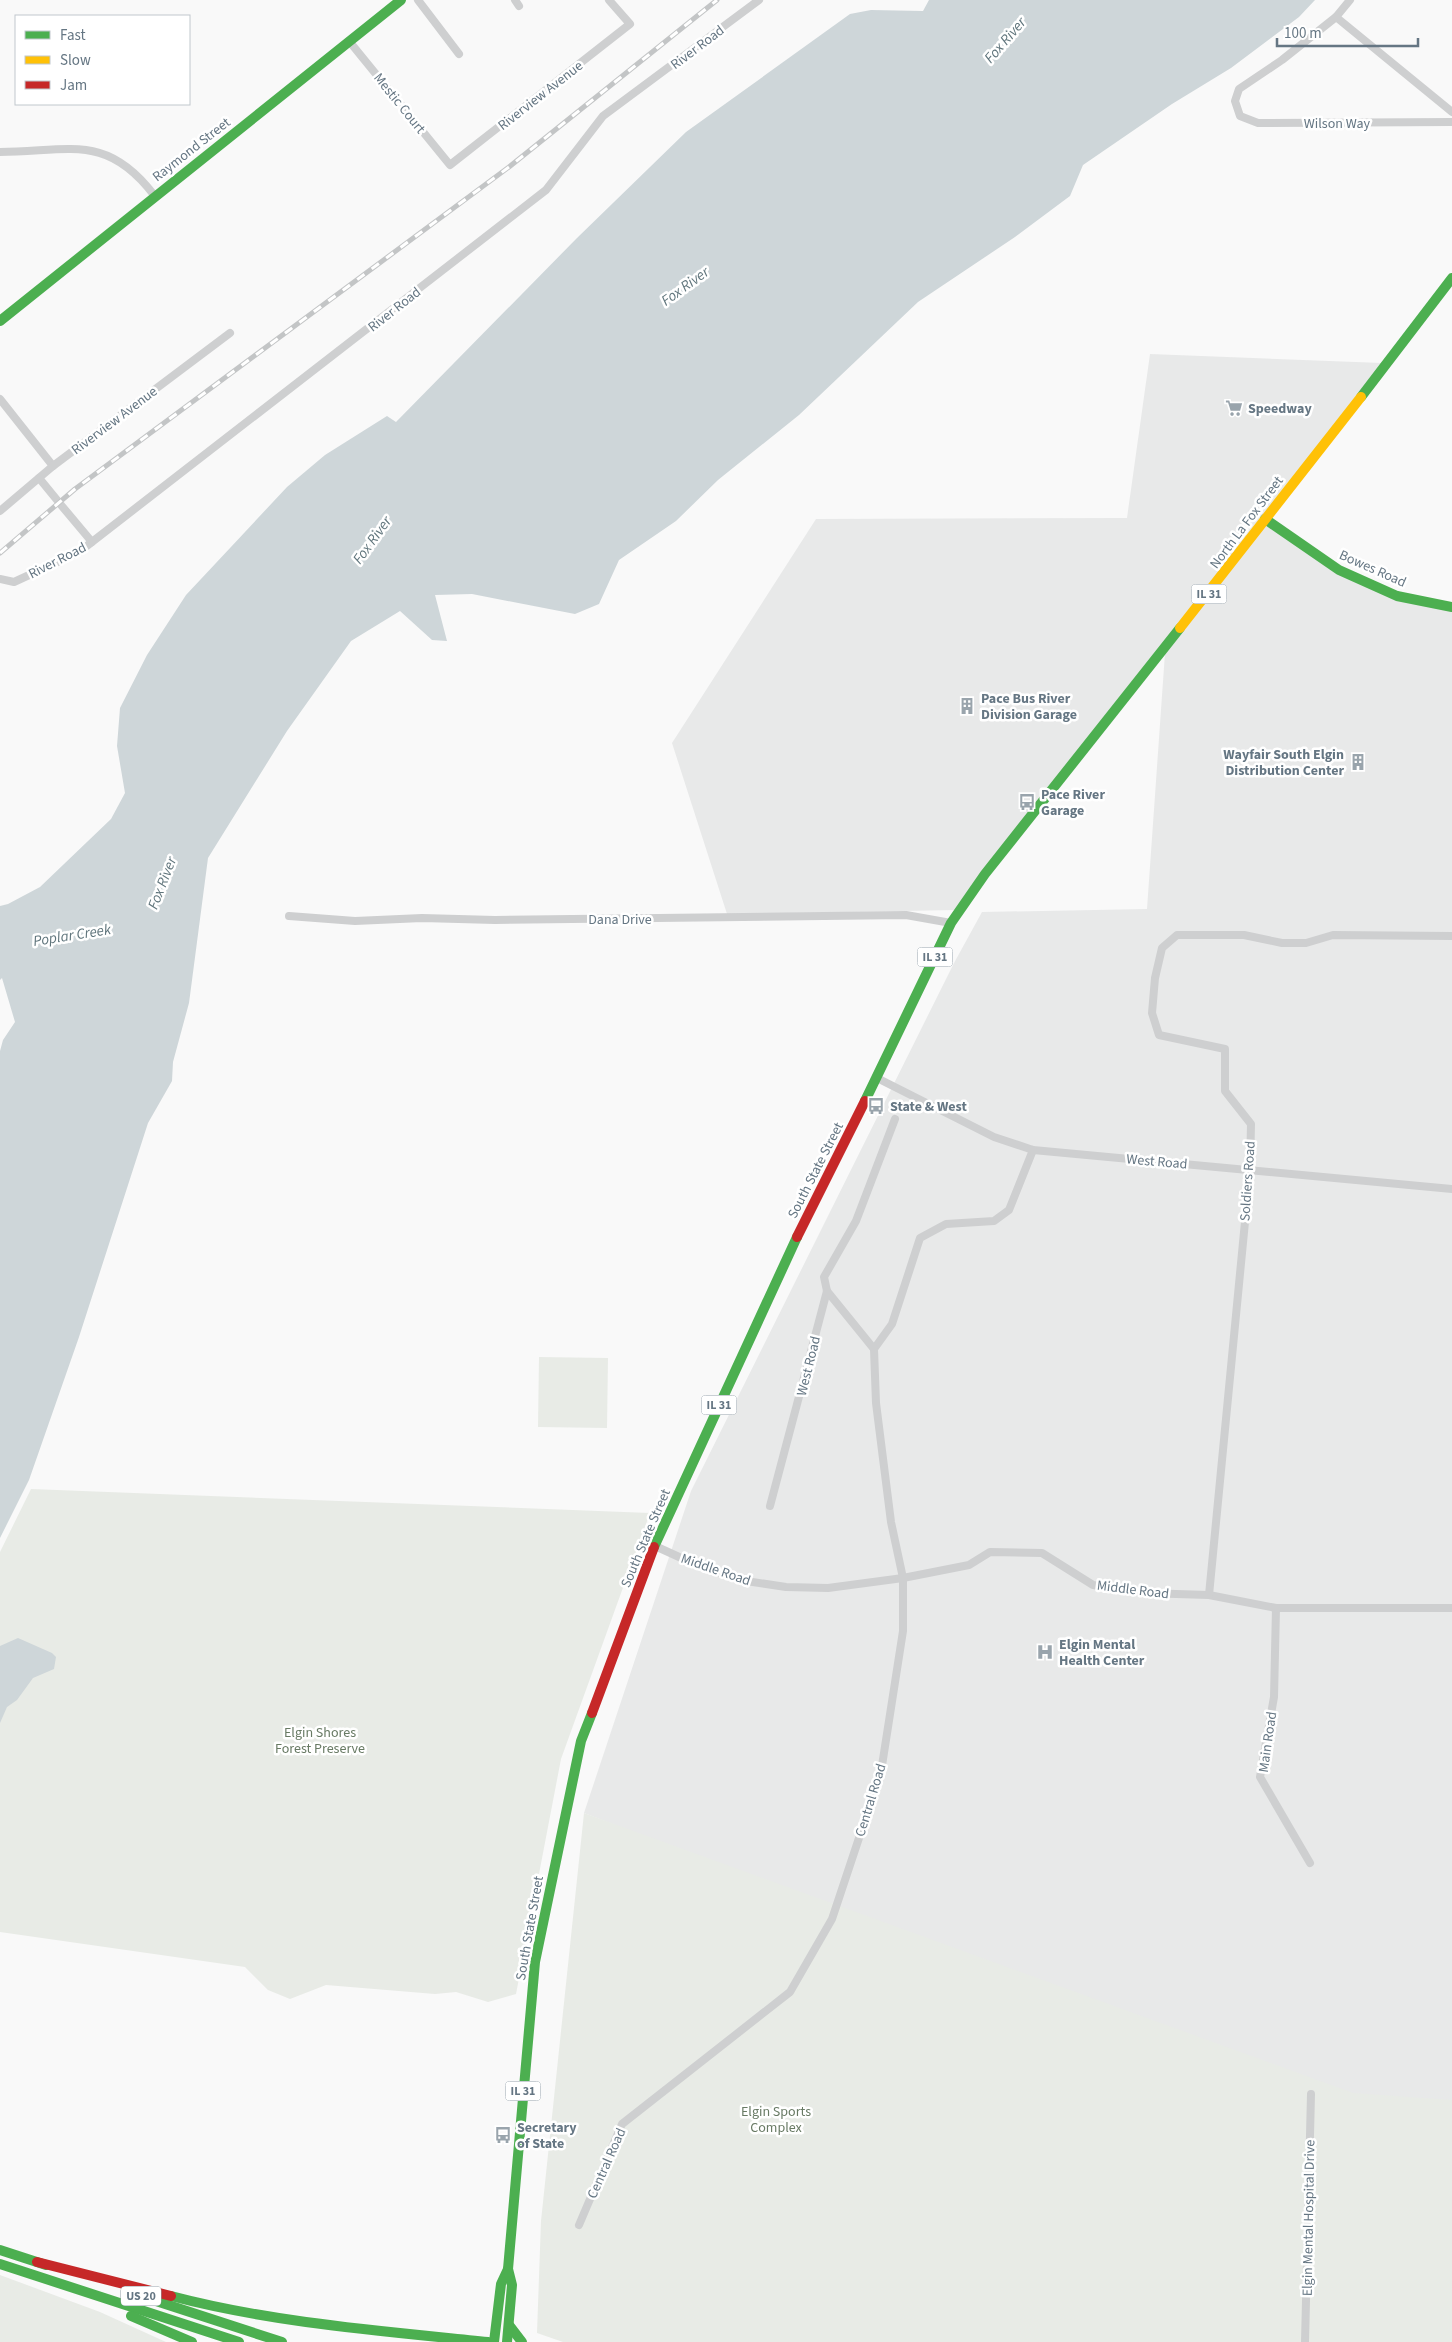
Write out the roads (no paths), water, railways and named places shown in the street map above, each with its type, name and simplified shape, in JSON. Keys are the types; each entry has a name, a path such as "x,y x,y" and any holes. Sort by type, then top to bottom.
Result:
{"main road":[{"name":"Raymond Street","path":"0,321 154,195 401,0"},
{"name":"North La Fox Street","path":"985,874 1144,671 1208,595 1452,278"},
{"name":"Bowes Road","path":"1265,519 1338,570 1397,596 1452,607"},
{"name":"South State Street","path":"508,2342 512,2285 508,2269 535,1962 557,1848 581,1741 655,1546 781,1268 877,1078 951,923 985,874"},
{"name":"US 20","path":"0,2250 282,2342"},
{"path":"37,2262 205,2305 344,2327 488,2342"},
{"name":"US 20","path":"0,2264 239,2342"},
{"name":"South State Street","path":"494,2342 501,2284 508,2269"},
{"path":"50,2281 192,2342"},
{"path":"509,2325 522,2342"}],"street":[{"path":"418,0 459,54"},
{"name":"Riverview Avenue","path":"450,165 630,24 609,0"},
{"name":"River Road","path":"0,579 14,582 79,552 546,190 603,116 759,0"},
{"path":"1350,0 1336,17 1452,112"},
{"name":"Wilson Way","path":"1336,17 1282,60 1239,89 1235,101 1240,116 1258,123 1452,122"},
{"name":"Mestic Court","path":"350,40 450,165"},
{"path":"0,152 71,148 96,152 121,162 133,170 154,195"},
{"name":"Riverview Avenue","path":"0,511 53,466 230,332"},
{"path":"0,399 53,466"},
{"path":"39,478 92,542"},
{"name":"Dana Drive","path":"289,916 355,921 422,918 496,920 906,915 951,923"},
{"name":"Soldiers Road","path":"1210,1595 1250,1170 1251,1124 1225,1091 1226,1049 1159,1035 1152,1013 1155,978 1162,948 1176,935 1244,935 1282,943 1306,943 1333,935 1452,936"},
{"name":"West Road","path":"877,1078 994,1137 1033,1150 1452,1189"},
{"name":"West Road","path":"770,1506 827,1291 824,1277 856,1221 895,1119"},
{"path":"827,1291 874,1349 892,1324 920,1238 946,1224 994,1221 1009,1210 1033,1150"},
{"name":"Central Road","path":"580,2225 622,2124 790,1992 832,1919 881,1772 903,1631 903,1578 891,1522 876,1403 874,1349"},
{"name":"Middle Road","path":"655,1546 701,1567 746,1581 786,1587 828,1588 903,1578 968,1565 990,1552 1042,1553 1092,1585 1143,1593 1210,1595 1276,1608 1452,1608"},
{"name":"Main Road","path":"1276,1608 1274,1697 1260,1777 1310,1863"},
{"name":"Elgin Mental Hospital Drive","path":"1304,2342 1311,2094"}],"water":[{"path":"929,0 1315,0 1299,17 1231,68 1172,104 1083,165 1070,196 1015,237 918,302 799,415 718,480 676,521 619,560 599,604 575,614 472,594 435,595 447,641 432,640 400,611 351,641 287,731 208,858 189,1003 173,1062 172,1081 148,1123 79,1337 29,1480 0,1538 0,1051 3,1040 15,1022 2,978 0,980 0,906 8,904 40,887 111,819 125,793 117,746 120,708 147,655 186,595 287,487 325,455 387,416 396,422 577,238 686,132 850,14 871,10 923,11"},
{"path":"18,1638 52,1653 56,1657 54,1669 33,1678 17,1700 7,1707 0,1723 0,1646"}],"railway":[{"path":"0,553 75,489 509,167 717,0"}],"place":[{"name":"Speedway","path":"1234,408"},
{"name":"Pace Bus River Division Garage","path":"967,706"},
{"name":"Wayfair South Elgin Distribution Center","path":"1358,762"},
{"name":"Pace River Garage","path":"1027,802"},
{"name":"State & West","path":"876,1106"},
{"name":"Elgin Mental Health Center","path":"1045,1652"},
{"name":"Secretary of State","path":"503,2135"}],"water label":[{"name":"Fox River","path":"1005,40"},
{"name":"Fox River","path":"685,286"},
{"name":"Fox River","path":"372,540"},
{"name":"Fox River","path":"162,883"},
{"name":"Poplar Creek","path":"72,935"}],"park label":[{"name":"Elgin Shores Forest Preserve","path":"320,1740"},
{"name":"Elgin Sports Complex","path":"776,2120"}]}
